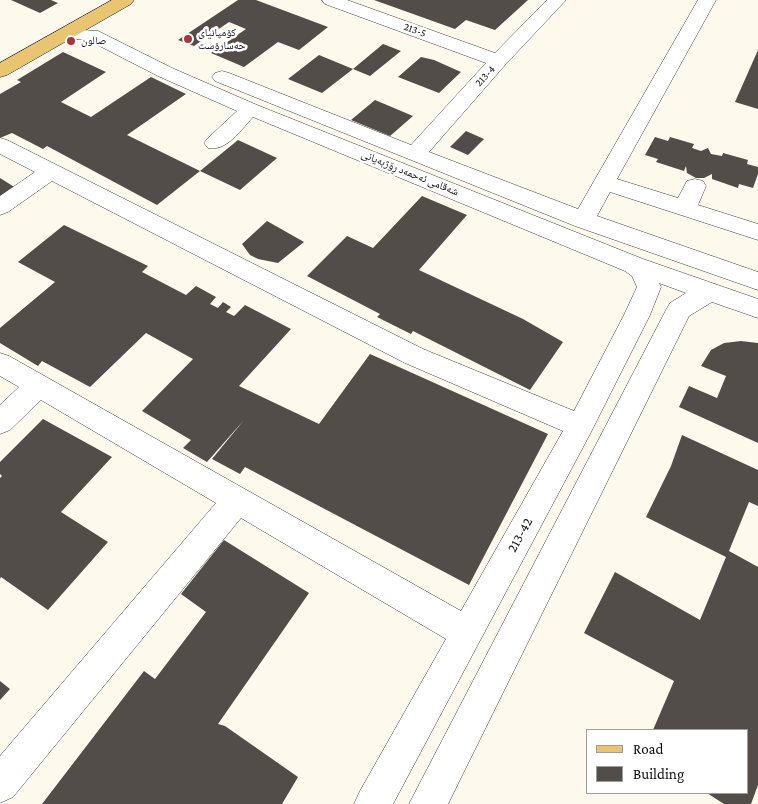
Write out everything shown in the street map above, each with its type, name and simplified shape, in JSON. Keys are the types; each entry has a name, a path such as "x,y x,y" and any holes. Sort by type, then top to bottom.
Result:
{"main road":[{"path":"0,56 93,10 125,0"},
{"path":"0,71 66,34 93,10"}],"street":[{"name":"213-5","path":"331,0 498,61"},
{"name":"213-4","path":"415,154 498,61 557,0"},
{"path":"583,220 708,0"},
{"name":"شەقامی ئەحمەد ڕۆژبەیانی","path":"93,10 249,101 634,266 758,309"},
{"name":"شەقامی ئەحمەد ڕۆژبەیانی","path":"66,34 92,35 165,72 415,154 583,220 758,281"},
{"path":"215,143 249,101"},
{"path":"0,145 414,356 580,426"},
{"path":"0,206 50,172"},
{"path":"604,182 758,232"},
{"path":"685,209 695,186"},
{"name":"213-42","path":"373,804 580,426 638,315 649,287 641,271 634,266"},
{"path":"428,804 679,310 698,297 712,293"},
{"path":"0,363 466,632"},
{"path":"0,422 38,386"},
{"path":"0,784 238,499"}],"building":[{"path":"11,0 51,0 58,3 40,13"},
{"path":"238,0 256,0 328,27 299,50 278,42 244,67 211,53 246,29 229,22 194,46 178,40"},
{"path":"374,0 528,0 495,30 466,20 455,29"},
{"path":"383,44 401,51 370,76 353,69"},
{"path":"758,50 758,109 735,102"},
{"path":"63,52 106,72 61,102 91,117 151,77 186,94 127,135 200,171 157,205 47,146 43,149 12,133 0,138 0,94 21,82 17,80"},
{"path":"319,55 353,69 322,93 288,79"},
{"path":"421,57 434,60 461,72 439,93 398,77"},
{"path":"375,100 413,116 390,136 351,120"},
{"path":"466,131 484,139 468,155 450,147"},
{"path":"655,137 668,141 670,137 694,144 692,148 701,151 708,148 711,154 722,156 723,153 748,160 747,164 758,167 758,174 753,188 739,184 738,188 712,179 712,174 704,178 696,178 687,173 686,166 684,171 656,162 658,159 645,155"},
{"path":"238,140 277,158 240,190 200,171"},
{"path":"0,178 16,188 0,199"},
{"path":"422,196 467,215 419,270 523,319 563,342 530,390 413,331 411,334 377,317 380,314 307,276 347,236 373,248"},
{"path":"267,221 304,242 278,263 258,259 250,255 242,244"},
{"path":"64,225 148,266 142,272 186,295 196,286 216,297 210,304 218,308 223,302 231,307 226,312 234,316 245,305 291,329 239,386 319,424 370,354 548,434 469,585 245,467 240,474 212,459 244,420 207,462 183,448 191,440 142,411 193,359 146,333 90,387 42,361 38,366 0,343 0,328 55,282 18,262"},
{"path":"741,341 758,343 758,443 679,407 689,386 717,398 726,376 701,366 711,350 724,343"},
{"path":"43,419 112,457 61,512 108,542 48,610 1,577 0,579 0,478 2,476 0,474 0,462"},
{"path":"682,435 758,470 758,506 749,502 729,551 758,567 758,785 751,804 724,804 709,794 748,794 748,729 653,729 674,681 584,633 615,572 700,620 726,557 646,517 671,466"},
{"path":"224,540 309,593 218,724 225,726 298,777 282,804 42,804 144,671 155,679 206,612 181,594"},
{"path":"0,681 10,689 0,700"}],"place":[{"name":"کۆمپانیای حەسارۆست","path":"188,39"},
{"name":"صالون","path":"71,41"}]}
